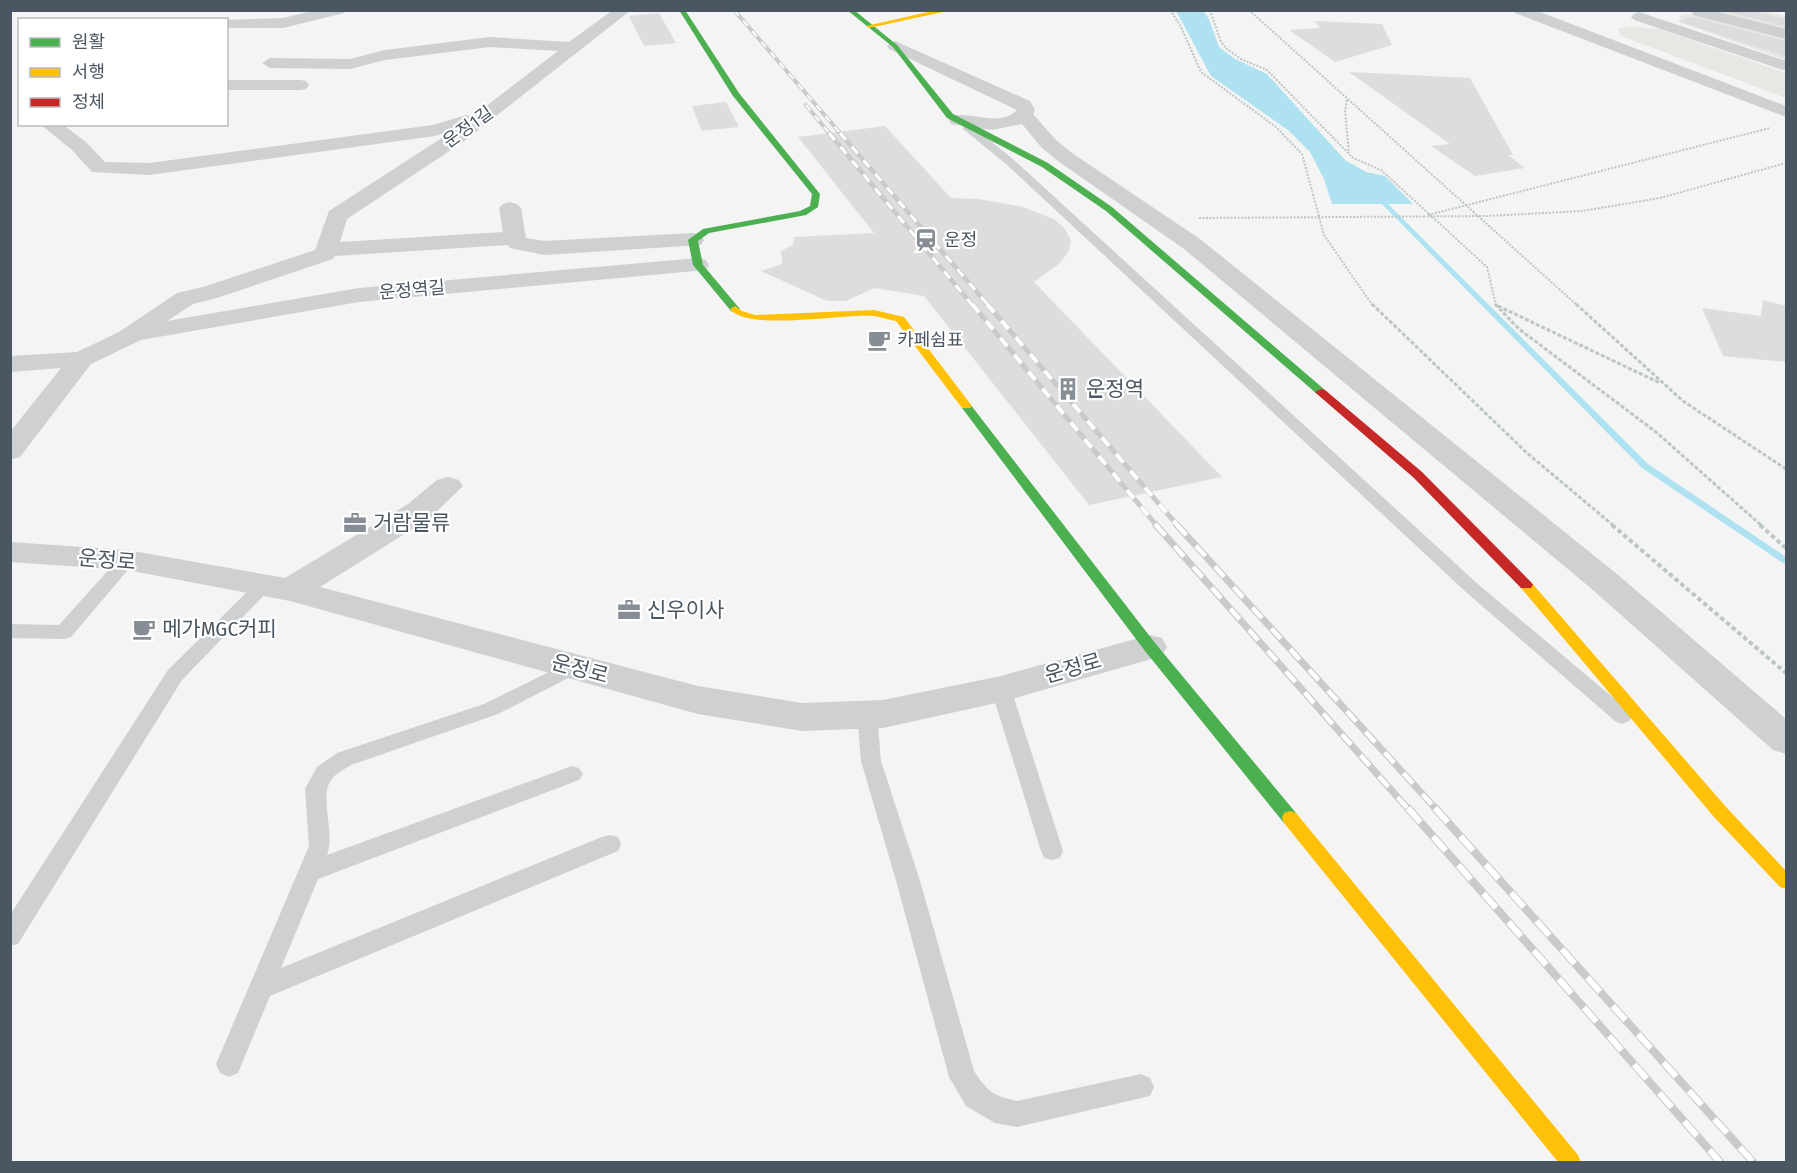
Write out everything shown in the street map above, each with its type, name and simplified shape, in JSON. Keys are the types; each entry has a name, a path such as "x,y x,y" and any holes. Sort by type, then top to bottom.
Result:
{"street":[{"path":"228,23 283,23 339,10"},
{"name":"운정1길","path":"327,249 337,216 456,138 624,10"},
{"path":"510,208 515,238 518,243 544,248 693,240 706,231 803,213 814,207 816,194 736,94 682,10"},
{"path":"869,26 950,10"},
{"path":"907,43 950,10"},
{"path":"1520,10 1786,112"},
{"path":"1665,10 1634,18 1786,66"},
{"path":"851,11 869,26 907,43 956,76 1015,106 1049,144 1065,157 1192,244 1605,582 1786,740"},
{"path":"1698,12 1786,34"},
{"path":"1565,28 1597,23"},
{"path":"270,63 350,64 385,56 490,42 573,47"},
{"path":"907,43 952,116 995,124 1017,119 1015,106"},
{"path":"228,85 300,85"},
{"path":"1015,106 968,96 949,102 946,107 952,116 1045,165 1109,209 1418,475 1529,588 1720,812 1786,882"},
{"path":"52,126 79,146 99,168 149,169 435,130 485,115"},
{"path":"10,364 82,359 128,337 185,298 208,293 325,254 327,249 515,238"},
{"path":"693,240 699,265 738,313 754,318 874,313 900,320 1150,646 1571,1162"},
{"name":"운정역길","path":"128,337 359,295 699,265"},
{"path":"10,451 82,359"},
{"path":"277,588 419,511 448,486"},
{"name":"운정로","path":"10,552 127,560 277,588 698,700 802,717 883,714 1001,689 1150,646"}],"lane":[{"path":"952,116 1010,162 1473,589 1680,765"},
{"path":"10,631 64,632 127,560"},
{"path":"10,936 175,675 277,588"},
{"path":"229,1064 320,846 316,789 324,773 344,759 491,709 573,667"},
{"path":"1001,689 1052,851"},
{"path":"867,714 871,761 909,884 962,1077 975,1098 995,1110 1017,1114 1141,1087"},
{"path":"309,872 572,774"},
{"path":"261,988 610,844"}],"path":[{"path":"1170,10 1180,25 1201,72 1276,127 1302,154 1324,235 1368,301 1527,453 1786,673"},
{"path":"1210,10 1221,42 1227,49 1241,59 1267,70 1353,158 1381,170 1487,267 1495,305 1519,329 1656,432 1786,548"},
{"path":"1249,10 1683,401 1786,469"},
{"path":"1347,100 1345,111 1349,154"},
{"path":"1421,216 1776,126"},
{"path":"1202,218 1477,216 1582,211 1628,205 1786,163"},
{"path":"1495,305 1664,384"}],"shaded area":[{"path":"1758,10 1786,16 1786,60 1681,23 1679,16 1704,11"},
{"path":"1628,26 1659,29 1786,73 1786,98 1621,36 1618,29"}],"water":[{"path":"1176,11 1203,11 1209,19 1219,47 1235,59 1267,74 1345,160 1366,172 1385,176 1413,204 1332,204 1324,179 1310,152 1288,130 1211,76"}],"building":[{"path":"1721,10 1748,10 1786,19 1786,27"},
{"path":"659,13 676,43 644,46 629,16"},
{"path":"1693,17 1786,41 1786,57 1678,21"},
{"path":"1315,21 1382,24 1392,45 1335,62 1289,30 1320,28"},
{"path":"1349,72 1470,78 1513,155 1508,155 1525,168 1475,176 1431,146 1450,144"},
{"path":"726,102 739,127 702,131 692,106"},
{"name":"운정역","path":"885,126 951,198 978,199 1023,207 1054,219 1065,229 1071,241 1069,251 1060,263 1034,282 1222,477 1089,505 924,296 874,288 846,301 827,301 761,271 782,264 781,251 793,245 794,237 874,233 798,137"},
{"path":"1763,300 1786,306 1786,362 1723,356 1702,308 1761,316"}],"waterway":[{"path":"1376,195 1645,466 1786,561"}],"railway":[{"path":"734,10 841,134"},
{"path":"806,105 830,134"},
{"path":"829,133 973,306"},
{"path":"840,133 989,306"},
{"path":"972,304 1157,526"},
{"path":"987,304 1178,526"},
{"path":"1156,525 1409,810"},
{"path":"1177,525 1437,810"},
{"path":"1408,808 1720,1162"},
{"path":"1435,808 1753,1162"}],"traffic: fast":[{"path":"682,10 736,94 816,194 814,207 803,213 706,231 693,240 698,265 735,309"},
{"path":"850,10 895,46 950,116 1045,165 1109,209 1321,392"},
{"path":"966,406 1150,647 1290,818"}],"traffic: slow":[{"path":"869,26 949,10"},
{"path":"735,309 738,313 755,318 874,313 900,319 966,406"},
{"path":"1526,585 1720,812 1786,882"},
{"path":"1290,818 1571,1162"}],"traffic: jam":[{"path":"1321,392 1418,475 1526,585"}],"place":[{"name":"운정","path":"926,240"},
{"name":"카페쉼표","path":"879,340"},
{"name":"운정역","path":"1068,389"},
{"name":"거람물류","path":"355,523"},
{"name":"신우이사","path":"629,610"},
{"name":"메가MGC커피","path":"144,629"}]}
